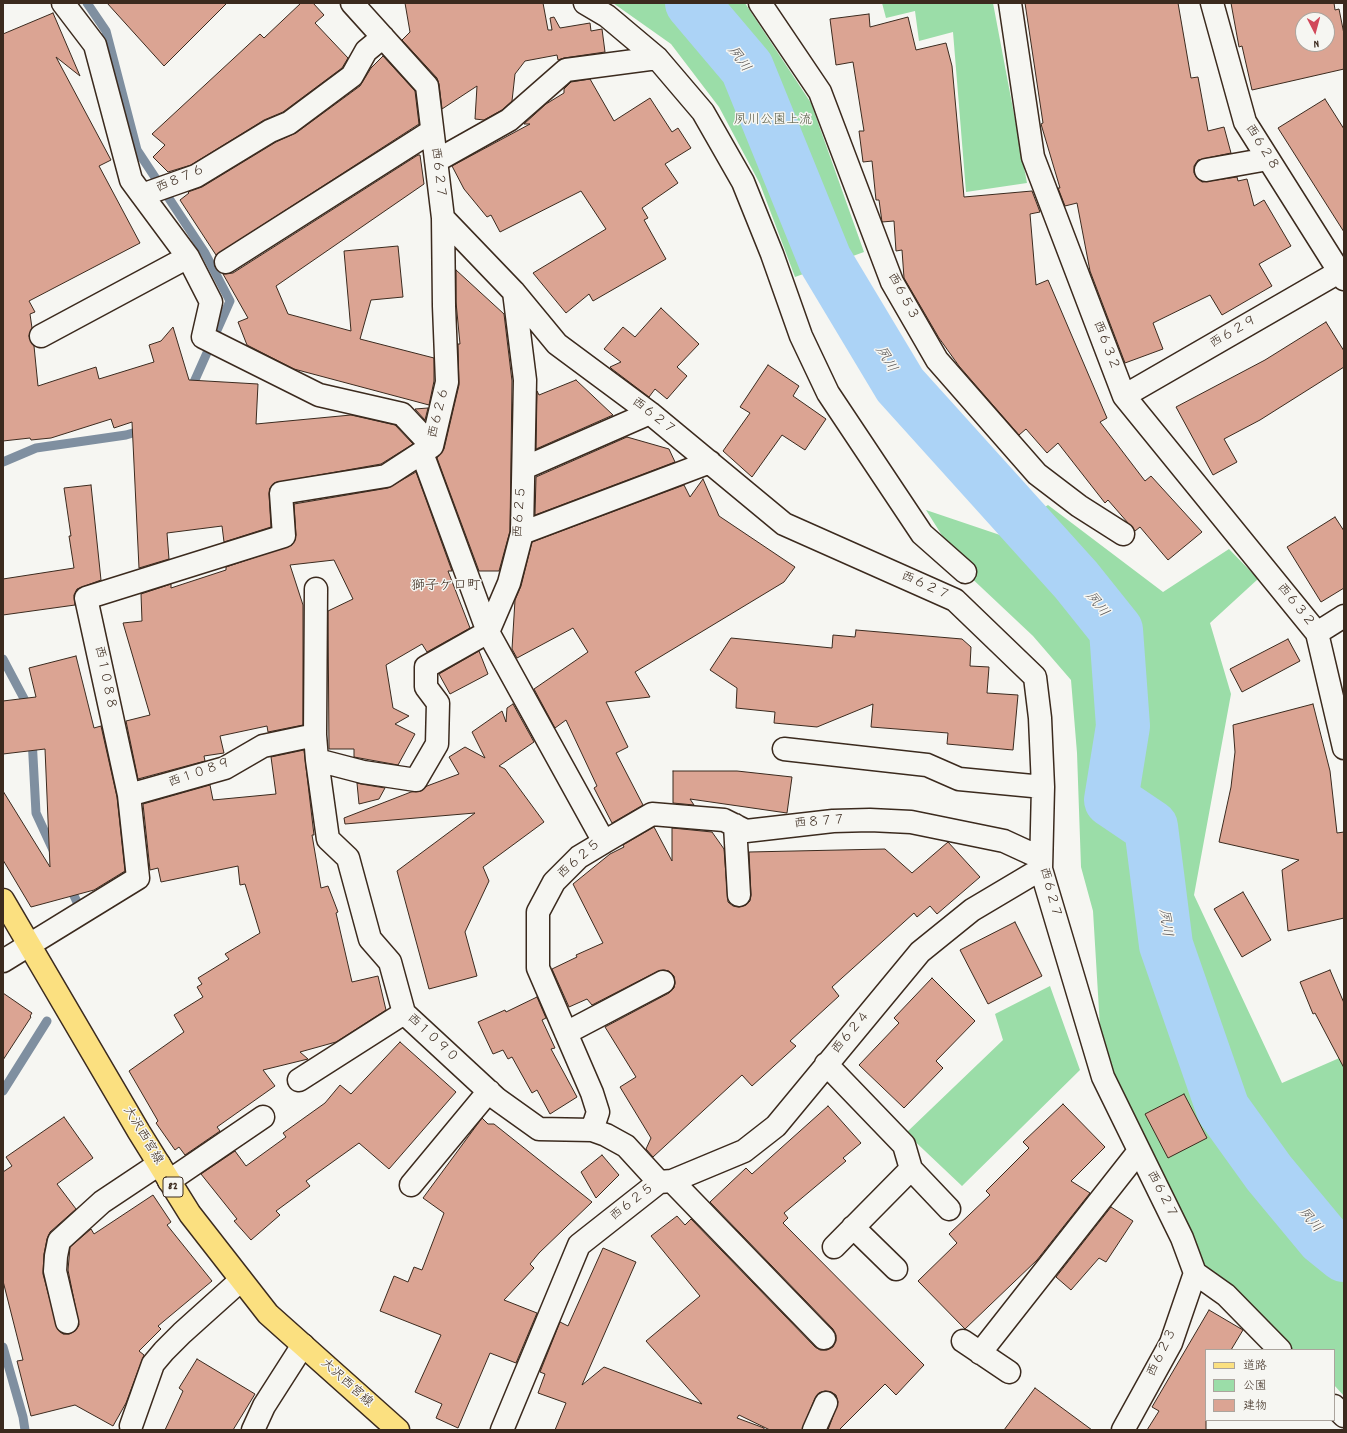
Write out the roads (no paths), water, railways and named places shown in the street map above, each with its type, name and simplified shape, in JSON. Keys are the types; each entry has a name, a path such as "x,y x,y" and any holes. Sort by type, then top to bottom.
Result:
{"main road":[{"name":"大沢西宮線","path":"3,900 164,1173 190,1214 268,1314 394,1429"}],"street":[{"name":"西８７６","path":"63,3 95,45 131,180 155,191 196,176 270,131 289,123 352,76 366,51 383,37"},
{"name":"西６２７","path":"352,3 427,86 443,218 514,292 557,344 650,413 784,524 955,600 1035,677 1040,718 1043,787 1041,864 1103,1077 1182,1238 1196,1272"},
{"path":"585,3 607,16 657,58 703,112 743,182 772,254 801,336 828,393 922,534 965,572"},
{"name":"西６５３","path":"760,3 820,92 892,282 937,360 1037,474 1079,506 1123,534"},
{"name":"西６３２","path":"1010,3 1033,157 1124,396 1317,633"},
{"name":"西６２８","path":"1212,3 1245,122 1342,273"},
{"path":"436,161 509,120 566,70 657,58"},
{"path":"226,262 432,131"},
{"path":"1206,170 1268,159"},
{"path":"155,191 212,302 212,341 319,395 402,414 427,450 488,632 426,667 426,687 438,703 437,744 416,780 363,772 317,760"},
{"name":"西６２６","path":"281,494 386,476 427,450 447,382 443,218"},
{"path":"41,336 188,257"},
{"name":"西６２９","path":"1124,396 1342,273"},
{"name":"西６２５","path":"502,1430 579,1245 666,1182 626,1146 592,1130 598,1112 538,968 538,912 554,882 579,857 604,842 488,632 509,583 522,533 525,380 514,292"},
{"path":"524,468 650,413"},
{"path":"522,533 710,462"},
{"name":"西１０８８","path":"29,945 138,878 129,795 86,598 284,536 281,494"},
{"name":"西１０９０","path":"316,589 315,735 328,839 348,858 370,939 390,962 404,1013 489,1091 539,1129 592,1130"},
{"path":"1344,616 1317,633 1344,748"},
{"name":"西１０８９","path":"129,795 225,768 263,746 315,735"},
{"path":"784,749 928,765 958,779 1043,787"},
{"name":"西８７７","path":"604,842 652,814 724,820 746,831 833,821 870,820 911,822 1004,841 1041,864"},
{"path":"735,825 739,895"},
{"name":"西６２４","path":"666,1182 744,1151 776,1126 920,952 972,910 1041,864"},
{"path":"3,961 29,945"},
{"path":"566,1033 663,982"},
{"path":"299,1080 404,1013"},
{"path":"826,1064 904,1145 911,1169 949,1209"},
{"path":"411,1185 489,1091"},
{"path":"68,1322 55,1271 59,1241 102,1202 164,1173 263,1117"},
{"path":"1009,1372 972,1347 1139,1152"},
{"path":"834,1247 911,1169"},
{"path":"666,1182 824,1338"},
{"path":"853,1227 896,1269"},
{"path":"1196,1272 1226,1295 1279,1349"},
{"name":"西６２３","path":"1123,1430 1171,1343 1196,1272"},
{"path":"131,1426 153,1364 182,1333 242,1280"},
{"path":"253,1430 264,1406 303,1345"},
{"path":"814,1430 826,1403"},
{"path":"1335,1407 1344,1416"}],"waterway":[{"path":"87,3 106,31 137,150 205,253 230,301 190,391"},
{"name":"夙川","path":"692,3 747,68 825,260 900,385 1076,580 1116,630 1123,726 1111,800 1151,827 1166,945 1223,1109 1269,1173 1323,1238 1344,1255"},
{"path":"3,462 36,448 126,435 143,430"},
{"path":"3,659 29,708"},
{"path":"32,738 36,813 54,852"},
{"path":"69,885 77,902"},
{"path":"3,1091 47,1021"},
{"path":"3,1347 23,1417 25,1430"}],"district":[{"name":"獅子ケ口町","path":"446,587"}],"park label":[{"name":"夙川公園上流","path":"773,121"}]}
